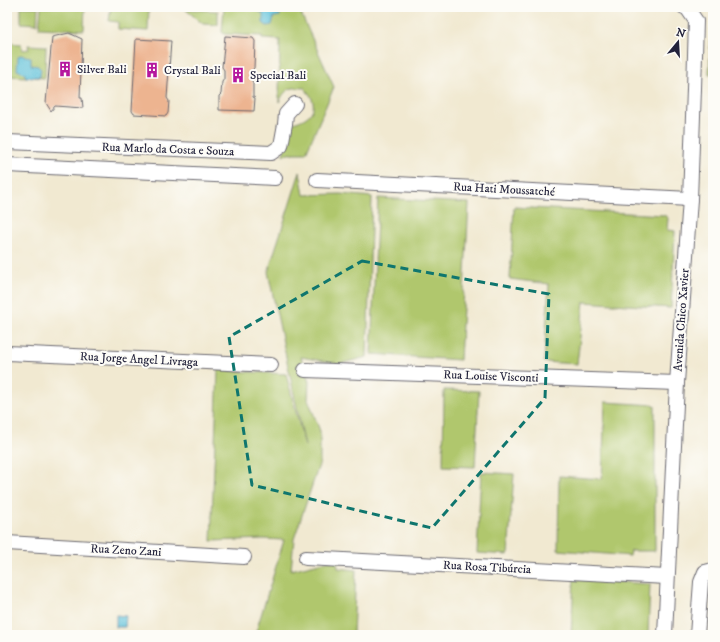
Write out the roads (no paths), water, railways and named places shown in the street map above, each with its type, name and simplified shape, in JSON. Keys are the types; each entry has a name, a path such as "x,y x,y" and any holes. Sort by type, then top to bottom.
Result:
{"street":[{"name":"Avenida Chico Xavier","path":"665,635 677,383 690,199 696,21 686,7"},
{"name":"Rua Marlo da Costa e Souza","path":"7,142 271,153 281,146 286,124 286,114 295,104"},
{"name":"Rua Marlo da Costa e Souza","path":"7,165 275,178"},
{"name":"Rua Hati Moussatché","path":"318,180 690,199"},
{"name":"Rua Jorge Angel Livraga","path":"7,353 271,365"},
{"name":"Rua Louise Visconti","path":"305,370 677,383"},
{"name":"Rua Zeno Zani","path":"7,543 244,557"},
{"name":"Rua Rosa Tibúrcia","path":"306,558 667,577"},
{"path":"697,635 701,582 705,572 713,570"}],"water":[{"path":"255,7 280,7 280,16 274,17 272,25 267,26 263,23 263,13 257,11"},
{"path":"20,55 31,57 31,65 38,66 41,69 40,77 26,77 24,73 17,70 18,57"},
{"path":"116,615 126,616 125,627 116,627"}],"place":[{"name":"Silver Bali","path":"65,69"},
{"name":"Crystal Bali","path":"152,70"},
{"name":"Special Bali","path":"238,75"}]}
